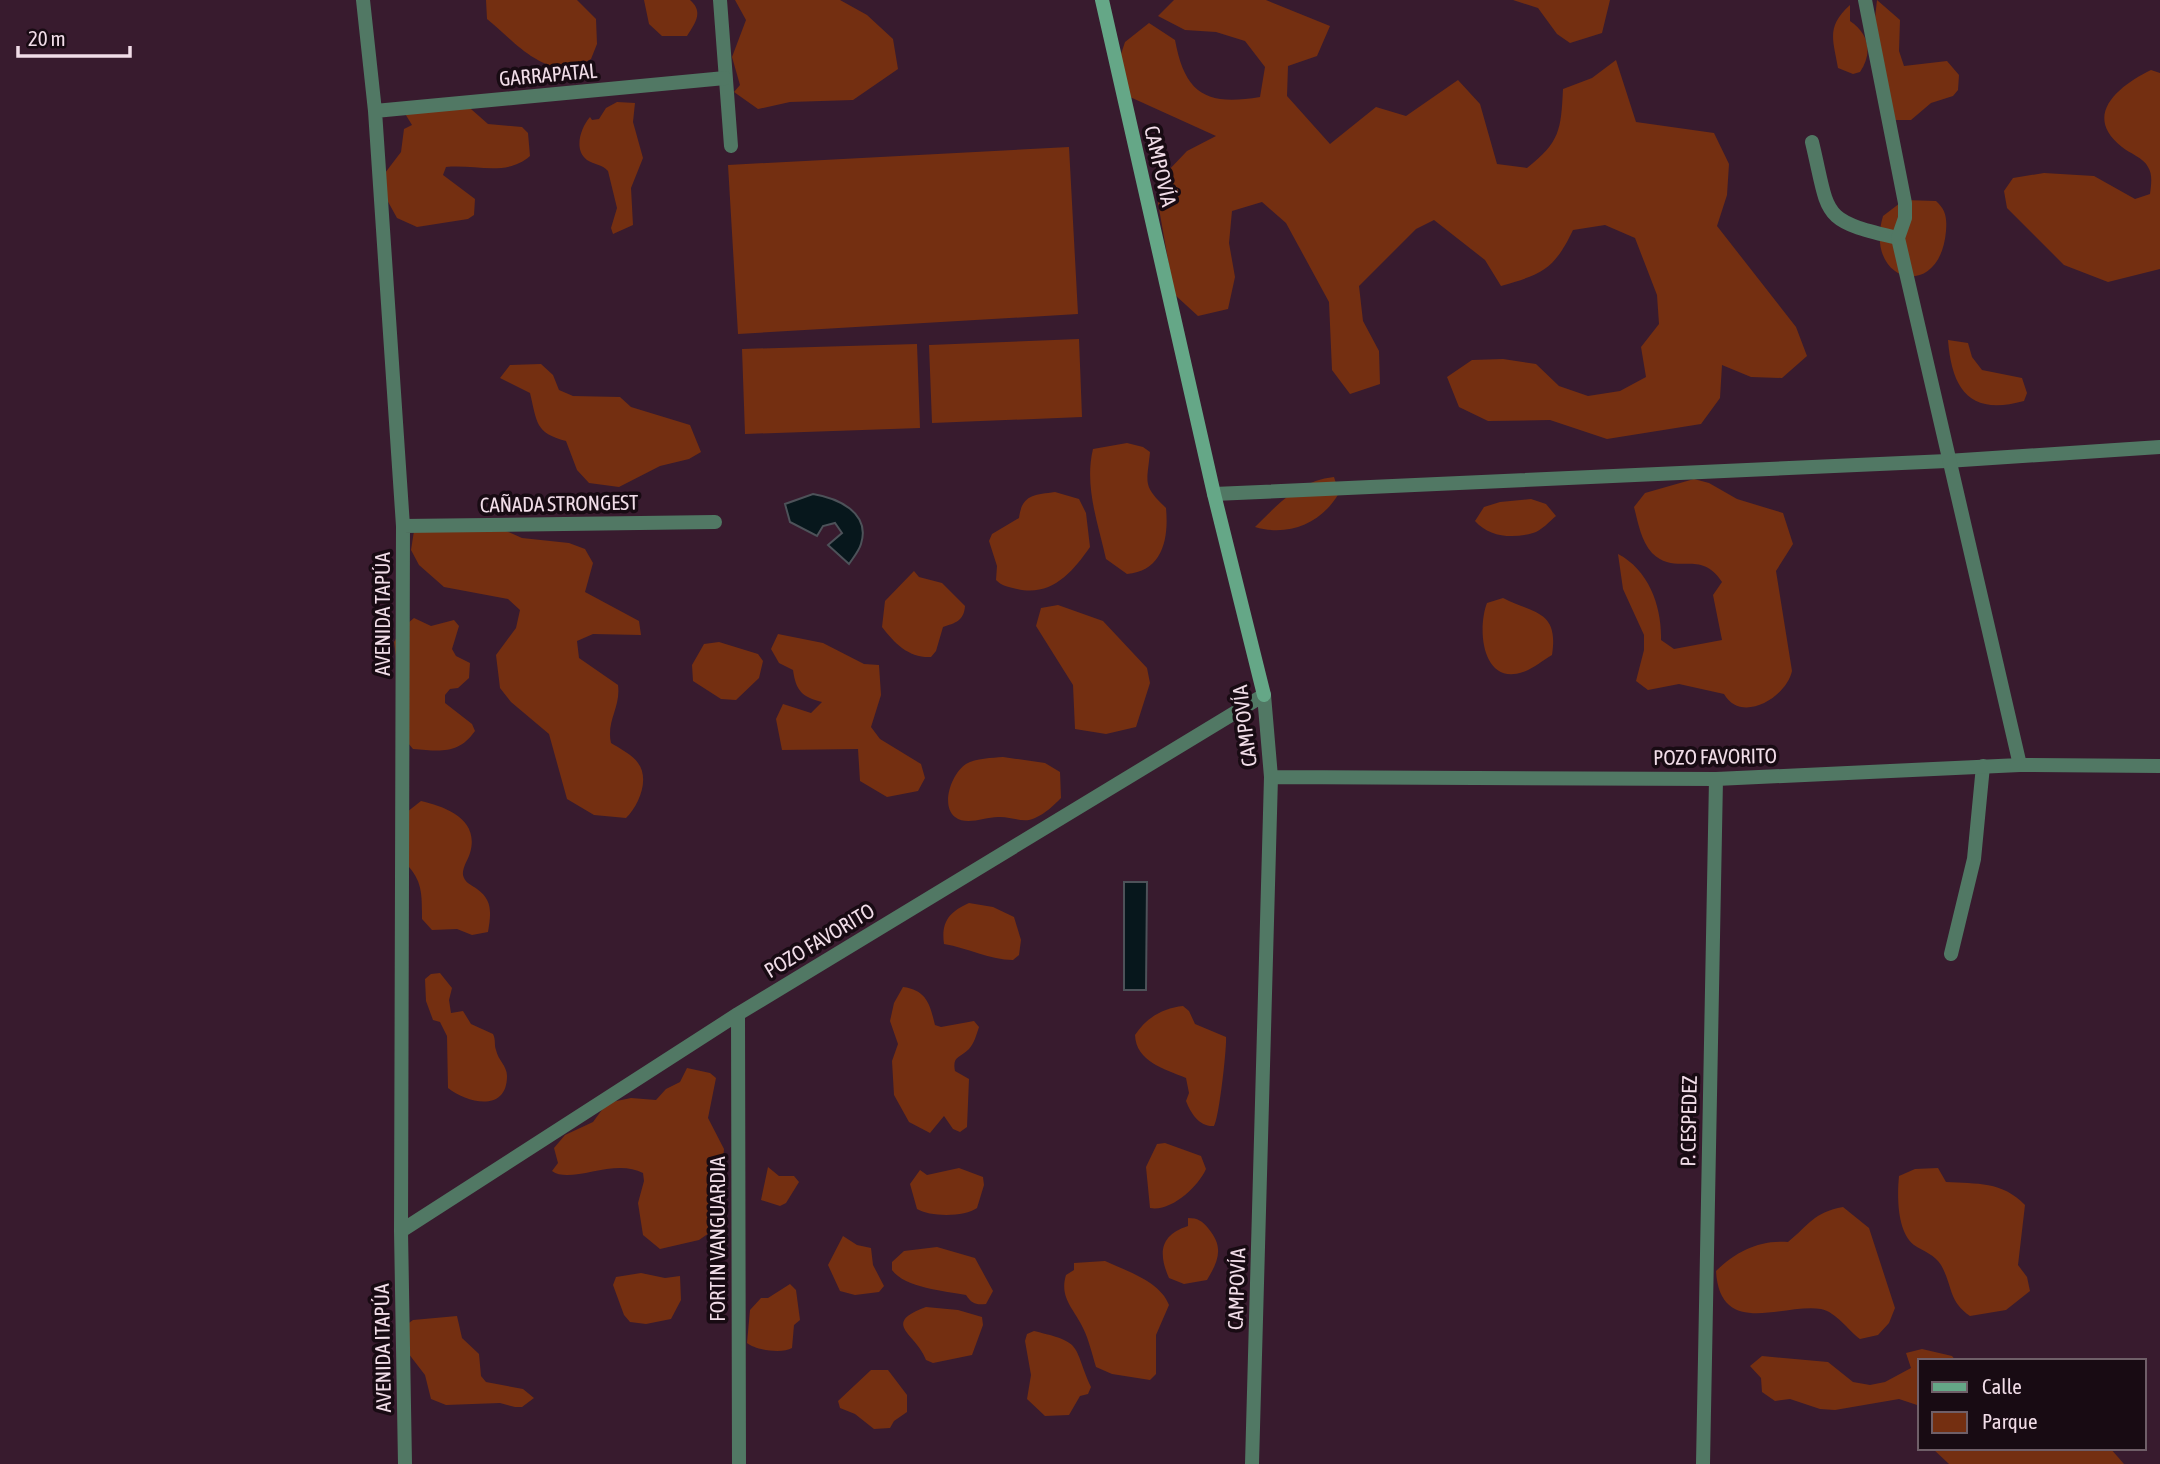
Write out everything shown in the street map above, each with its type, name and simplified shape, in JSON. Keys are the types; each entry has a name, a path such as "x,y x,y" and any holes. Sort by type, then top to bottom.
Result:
{"street":[{"name":"AVENIDA TAPÚA","path":"363,0 375,111 403,526 401,1231"},
{"path":"720,0 731,146"},
{"name":"CAMPOVÍA","path":"1102,0 1214,494 1264,695 1271,777 1252,1464"},
{"path":"1865,0 1905,203 1905,218 1898,238 1947,461 2020,765"},
{"name":"GARRAPATAL","path":"375,111 725,78"},
{"path":"1812,142 1827,206 1836,219 1854,228 1898,238"},
{"path":"1214,494 1947,461 2160,447"},
{"name":"CAÑADA STRONGEST","path":"403,526 715,522"},
{"name":"POZO FAVORITO","path":"401,1231 738,1014 1264,695"},
{"path":"1951,954 1974,859 1983,766"},
{"name":"POZO FAVORITO","path":"1271,777 1716,779 1983,766 2160,766"},
{"name":"P. CESPEDEZ","path":"1703,1464 1716,779"},
{"name":"FORTIN VANGUARDIA","path":"738,1014 739,1464"},
{"name":"AVENIDA ITAPÚA","path":"401,1231 405,1464"}],"green space":[{"path":"486,0 577,0 596,19 597,44 591,59 575,66 561,67 534,58 487,19"},
{"path":"644,0 690,0 697,13 687,36 662,36 649,24"},
{"path":"735,0 840,0 867,15 893,39 898,69 853,100 790,102 758,109 734,92 740,85 732,57 746,20"},
{"path":"1174,0 1266,0 1330,26 1317,56 1288,66 1287,96 1330,144 1376,107 1406,116 1458,80 1480,104 1497,164 1527,168 1546,150 1557,134 1563,89 1592,78 1616,60 1636,122 1714,133 1729,164 1727,195 1717,226 1796,327 1807,356 1782,378 1751,377 1722,365 1720,398 1701,424 1607,439 1550,420 1488,421 1459,407 1447,377 1472,360 1503,359 1536,364 1559,386 1588,396 1620,391 1646,377 1641,347 1659,324 1657,295 1635,238 1605,225 1573,230 1553,262 1537,274 1501,286 1485,260 1434,220 1416,229 1359,286 1363,321 1379,351 1380,384 1350,394 1332,370 1329,302 1286,223 1262,202 1232,211 1229,243 1235,277 1228,309 1198,316 1174,294 1158,203 1166,173 1187,151 1216,136 1130,97 1115,72 1125,42 1149,23 1175,40 1179,58 1192,84 1212,97 1260,97 1265,67 1245,41 1216,32 1185,30 1158,16"},
{"path":"1513,0 1610,0 1602,33 1570,43 1557,34 1538,8"},
{"path":"1877,0 1900,20 1899,51 1904,66 1947,61 1959,75 1958,90 1953,96 1931,103 1911,120 1895,120 1875,18"},
{"path":"1850,5 1850,21 1865,38 1868,51 1860,72 1853,74 1838,68 1833,41 1837,20"},
{"path":"2151,70 2160,73 2160,269 2108,282 2064,265 2007,208 2004,191 2013,178 2044,173 2094,176 2135,199 2150,194 2150,170 2140,158 2122,147 2110,135 2105,124 2105,113 2117,93"},
{"path":"463,102 488,124 522,127 528,133 530,156 521,162 501,168 446,167 443,175 475,199 474,215 468,219 417,227 397,218 381,189 385,173 401,152 404,129 412,125 404,112"},
{"path":"617,102 635,103 633,122 643,158 631,188 633,225 613,234 611,228 617,208 608,171 587,160 579,145 581,132 590,117 592,120 599,119 606,108"},
{"path":"1069,147 1078,314 738,334 728,165"},
{"path":"1904,200 1936,201 1946,218 1941,254 1931,268 1918,276 1905,276 1893,269 1884,257 1880,239 1883,216"},
{"path":"1079,339 1082,417 932,423 929,345"},
{"path":"1948,340 1968,343 1972,357 1982,370 2022,378 2027,393 2024,401 1990,405 1967,395 1954,373"},
{"path":"917,344 920,428 745,434 742,349"},
{"path":"541,364 553,375 559,390 573,396 620,397 631,407 690,425 701,452 689,459 660,466 619,487 589,483 577,470 566,441 548,434 539,425 530,393 500,378 510,365"},
{"path":"1127,443 1143,447 1150,452 1148,483 1153,494 1166,508 1167,520 1164,542 1156,560 1139,572 1127,574 1106,559 1093,504 1090,477 1093,449"},
{"path":"1334,477 1339,493 1314,520 1292,529 1268,530 1255,527 1290,494 1310,483"},
{"path":"1694,479 1709,483 1737,499 1783,513 1793,544 1776,571 1792,671 1781,690 1762,704 1741,707 1732,703 1724,694 1679,684 1648,690 1636,681 1644,650 1644,635 1623,589 1618,554 1638,570 1652,591 1659,615 1661,640 1674,649 1722,640 1713,595 1722,582 1705,566 1670,563 1652,553 1643,537 1634,507 1645,493"},
{"path":"1055,492 1079,499 1086,513 1090,547 1068,574 1050,586 1029,591 1001,584 996,580 997,566 989,541 992,534 1019,518 1026,500"},
{"path":"1531,499 1546,504 1556,516 1536,532 1517,536 1501,535 1487,530 1475,521 1484,507 1500,502"},
{"path":"495,526 522,538 569,543 585,549 593,563 585,592 639,621 641,635 593,634 577,641 579,658 618,685 610,728 611,743 633,757 643,777 641,792 626,818 594,815 567,799 549,734 511,702 500,688 496,655 516,628 520,610 508,599 444,587 419,565 411,550 414,531"},
{"path":"914,571 919,577 942,583 965,606 961,618 943,627 936,651 931,657 916,655 903,649 882,627 885,601"},
{"path":"1503,598 1542,616 1552,629 1552,655 1523,672 1509,674 1499,671 1486,652 1483,627 1487,603"},
{"path":"1058,605 1103,621 1147,668 1150,683 1136,727 1106,734 1075,729 1073,685 1036,626 1041,608"},
{"path":"414,618 431,626 454,620 459,626 452,649 456,656 470,663 469,678 458,688 450,689 445,695 445,703 472,724 475,731 469,739 455,748 440,751 413,749 408,743 394,642 402,628"},
{"path":"778,634 823,643 864,664 879,665 881,695 871,727 880,739 921,764 925,778 918,791 887,797 860,781 858,749 782,750 776,719 783,704 811,713 822,702 801,692 793,670 779,663 771,649"},
{"path":"719,642 758,654 763,661 759,678 736,700 721,699 693,681 692,665 704,644"},
{"path":"1003,757 1045,763 1060,772 1061,798 1046,812 1030,820 998,817 965,821 955,817 948,805 948,797 956,774 966,764 974,761"},
{"path":"421,801 450,811 465,823 470,831 472,841 463,875 466,881 486,898 490,913 488,932 472,935 457,929 432,930 422,919 420,887 403,861 407,812"},
{"path":"969,903 993,907 1014,917 1021,940 1019,955 1013,960 1004,959 944,944 944,930 948,919 956,910"},
{"path":"440,973 452,988 449,1000 451,1013 463,1011 471,1024 493,1034 497,1054 507,1076 505,1088 500,1096 493,1100 475,1101 448,1088 447,1036 440,1022 433,1020 426,1001 425,979 431,974"},
{"path":"903,987 922,995 929,1005 935,1025 941,1027 974,1021 979,1027 971,1047 955,1062 955,1071 969,1079 967,1127 960,1132 953,1129 944,1116 930,1133 909,1122 894,1095 892,1061 898,1044 890,1021 894,1003"},
{"path":"1183,1006 1189,1011 1195,1024 1226,1037 1220,1098 1214,1126 1200,1122 1191,1111 1186,1101 1189,1093 1186,1078 1153,1063 1140,1052 1137,1044 1135,1035 1150,1019 1162,1012"},
{"path":"687,1068 710,1073 716,1078 708,1118 724,1149 718,1216 712,1231 699,1240 660,1249 643,1235 638,1203 644,1181 643,1173 619,1168 560,1174 552,1171 558,1163 554,1148 565,1135 593,1122 607,1103 631,1098 656,1100 666,1089 680,1082"},
{"path":"1165,1143 1201,1156 1206,1169 1183,1197 1166,1206 1150,1208 1146,1167 1157,1144"},
{"path":"768,1167 779,1176 794,1176 799,1182 786,1203 780,1206 761,1200"},
{"path":"959,1168 983,1177 984,1185 977,1208 947,1215 917,1209 910,1184 920,1170 927,1175"},
{"path":"1938,1168 1946,1182 1988,1185 2007,1192 2025,1205 2018,1265 2027,1277 2030,1291 2006,1310 1970,1316 1954,1299 1938,1262 1914,1245 1904,1232 1898,1203 1899,1176 1915,1169"},
{"path":"1843,1207 1869,1228 1895,1308 1889,1323 1878,1335 1860,1339 1837,1317 1821,1309 1756,1313 1741,1311 1729,1305 1720,1292 1716,1271 1724,1264 1749,1248 1767,1243 1788,1242 1818,1216"},
{"path":"1188,1218 1200,1220 1208,1228 1216,1241 1218,1254 1207,1280 1184,1284 1169,1278 1163,1253 1172,1234 1188,1226"},
{"path":"843,1236 857,1245 871,1248 873,1265 884,1286 879,1292 855,1295 840,1291 828,1265"},
{"path":"937,1247 975,1258 993,1291 986,1304 974,1303 966,1295 916,1285 892,1270 892,1262 904,1251"},
{"path":"1105,1261 1150,1283 1165,1297 1169,1305 1156,1335 1156,1374 1150,1380 1112,1374 1096,1367 1085,1333 1068,1303 1064,1283 1066,1275 1074,1270 1074,1263"},
{"path":"641,1273 665,1278 680,1276 681,1300 671,1319 646,1324 630,1322 624,1315 613,1285 616,1277"},
{"path":"790,1284 796,1290 800,1320 794,1325 792,1348 782,1351 769,1350 747,1343 750,1310 761,1298 768,1298"},
{"path":"926,1307 958,1310 982,1317 983,1325 972,1355 933,1363 926,1360 903,1324 912,1313"},
{"path":"457,1316 462,1338 479,1354 481,1376 486,1382 523,1389 534,1398 522,1407 500,1403 446,1405 431,1399 425,1375 405,1349 406,1325 413,1320"},
{"path":"1034,1331 1069,1343 1078,1354 1091,1387 1088,1394 1080,1396 1069,1415 1045,1416 1027,1399 1031,1375 1025,1341 1027,1334"},
{"path":"1922,1349 1952,1356 1954,1359 1918,1359 1918,1405 1899,1399 1835,1410 1820,1409 1790,1399 1775,1401 1762,1392 1761,1378 1750,1366 1762,1356 1828,1362 1853,1382 1870,1385 1885,1382 1911,1368 1906,1353"},
{"path":"871,1370 888,1370 907,1395 907,1412 894,1421 890,1428 874,1429 855,1414 840,1408 838,1401"},
{"path":"1934,1450 2112,1450 2124,1464 1949,1464"}],"shaded area":[{"path":"813,494 841,503 857,515 863,533 861,544 849,564 828,545 842,533 835,523 823,526 817,536 790,522 785,504"},
{"path":"1124,882 1147,882 1146,990 1124,990"}]}
